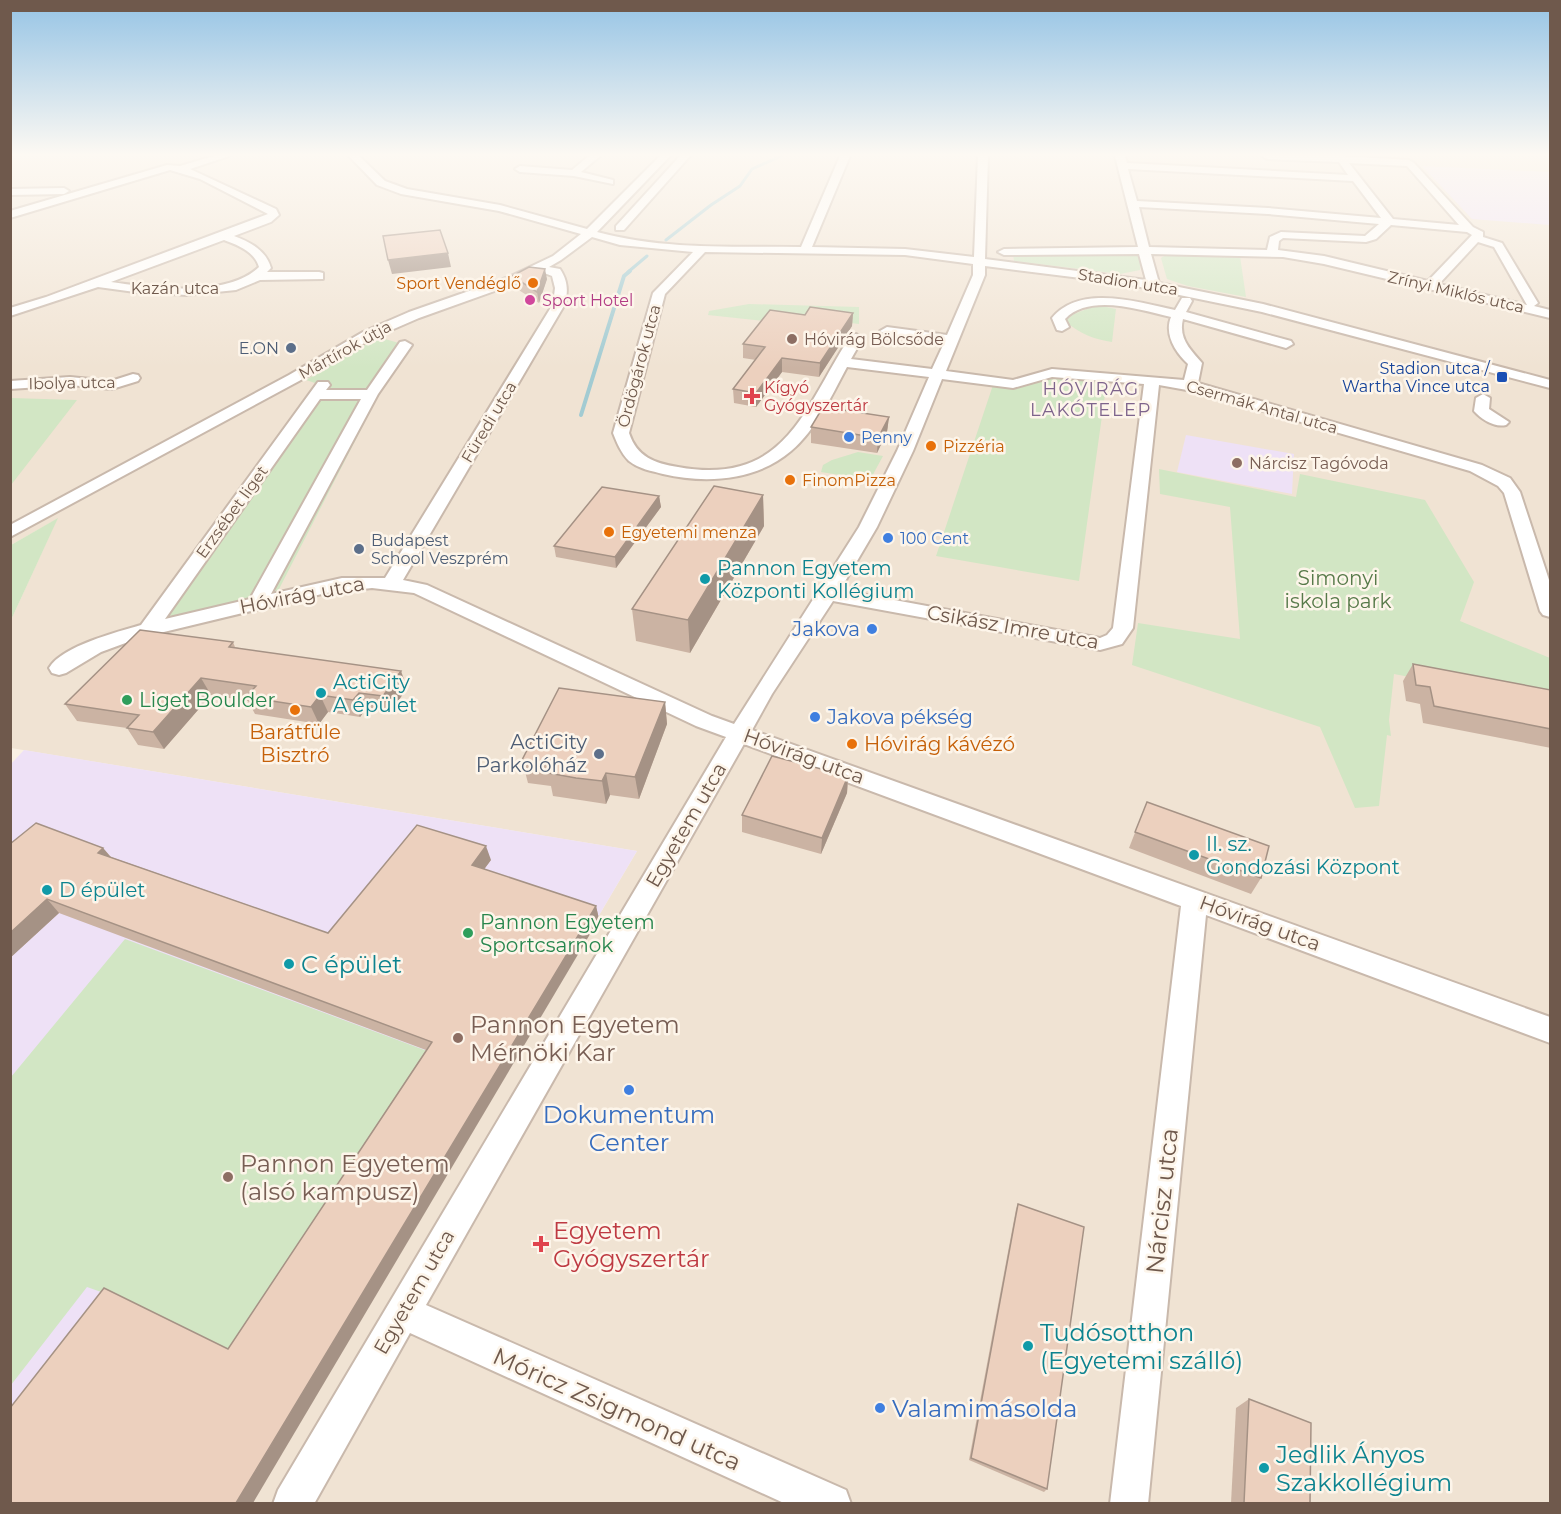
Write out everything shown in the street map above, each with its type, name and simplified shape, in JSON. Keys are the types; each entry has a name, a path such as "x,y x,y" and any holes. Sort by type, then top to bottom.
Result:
{"street":[{"path":"10,312 98,283 250,227"},
{"path":"567,227 632,245 649,247 906,252 980,268 981,227"},
{"name":"Mártírok útja","path":"10,532 383,327 540,268 566,252 596,227"},
{"path":"805,250 815,227"},
{"path":"1138,227 1153,284"},
{"path":"1272,253 1274,239 1281,235 1366,239 1372,237 1383,227"},
{"path":"1428,227 1472,233 1498,245 1532,303"},
{"path":"1466,227 1472,233"},
{"path":"1430,286 1472,233"},
{"path":"225,236 244,244 263,260 265,268 258,276"},
{"path":"566,252 632,245"},
{"name":"Ördögárok utca","path":"702,249 659,292 621,434 629,454 652,467 697,475 749,468 778,453 802,430 856,338"},
{"name":"Zrínyi Miklós utca","path":"1004,252 1144,250 1272,253 1324,260 1551,314"},
{"name":"Füredi utca","path":"392,582 559,304 562,291 560,279 556,272 540,268"},
{"name":"Stadion utca","path":"980,268 1033,268 1153,284 1263,308 1551,384"},
{"name":"Egyetem utca","path":"292,1503 763,692 828,594 868,527 905,451 938,375 980,268"},
{"path":"258,276 319,276"},
{"name":"Kazán utca","path":"98,283 130,290 202,291 240,285 258,276"},
{"path":"1190,292 1175,322 1185,357 1195,363 1190,386"},
{"path":"1062,327 1058,318 1072,306 1099,302 1179,314 1286,344"},
{"path":"887,331 951,340"},
{"path":"257,603 371,394 405,345"},
{"name":"Csermák Antal utca","path":"842,362 1013,384 1052,372 1190,386 1476,468 1504,482 1512,492 1551,611"},
{"name":"Ibolya utca","path":"10,385 70,381 112,385 133,378"},
{"name":"Csikász Imre utca","path":"828,594 1100,644 1109,644 1118,639 1123,628 1152,381"},
{"name":"Erzsébet liget","path":"148,629 319,390 371,394"},
{"path":"1483,398 1481,411 1500,422"},
{"name":"Hóvirág utca","path":"59,668 78,655 111,640 148,629 342,584 370,581 392,582 420,589 704,721 1551,1030"},
{"name":"Nárcisz utca","path":"1129,1503 1195,899"},
{"name":"Móricz Zsigmond utca","path":"403,1312 733,1461 832,1503"}],"shaded area":[{"path":"11,227 1550,227 1550,1503 252,1503 637,851 11,748 11,620 57,519 11,545"},
{"name":"Nárcisz Tagóvoda","path":"1186,435 1294,454 1292,494 1177,472"},
{"name":"Pannon Egyetem (alsó kampusz)","path":"24,750 637,851 252,1503 11,1503 10,765"}],"green space":[{"path":"1013,254 1130,254 1140,257 1140,270 1120,274 1014,261"},
{"path":"1166,255 1240,256 1246,297 1188,286 1167,279 1161,258"},
{"path":"749,304 859,307 859,324 809,318 803,325 708,315 709,311"},
{"path":"1097,305 1116,309 1112,342 1087,335 1065,321 1074,314"},
{"path":"378,337 399,343 391,371 278,591 145,624 318,384 306,380"},
{"path":"1054,375 1107,380 1079,581 936,556 993,385 1028,385 1043,377"},
{"path":"10,398 77,400 11,485"},
{"path":"858,452 883,456 870,480 821,472 823,465 832,460"},
{"name":"Simonyi iskola park","path":"1159,469 1296,497 1300,474 1425,500 1474,582 1460,621 1550,658 1550,704 1394,674 1389,720 1391,736 1387,735 1379,806 1355,808 1320,727 1132,665 1138,623 1240,639 1230,507 1160,494"},
{"path":"58,518 11,620 11,545"},
{"path":"125,939 438,1055 240,1357 118,1298 87,1287 11,1385 11,1077"}],"building":[{"path":"440,230 448,253 388,260 383,236"},
{"path":"529,267 545,269 537,292 512,276"},
{"name":"Hóvirág Bölcsőde","path":"810,307 853,313 820,363 782,358 756,393 733,389 765,347 743,344 770,310 805,315"},
{"path":"823,407 889,417 878,438 811,427"},
{"path":"714,486 763,495 688,620 632,609"},
{"name":"Egyetemi menza","path":"602,487 659,496 615,557 554,546"},
{"path":"140,630 233,642 229,647 401,671 383,696 359,693 353,700 320,695 311,707 246,697 256,686 201,678 153,732 127,728 139,715 65,704"},
{"path":"1413,664 1551,690 1551,729 1434,706 1430,687 1416,685"},
{"name":"ActiCity Parkolóház","path":"559,688 665,702 635,777 606,773 602,781 576,778 548,773 552,765 522,760"},
{"path":"772,756 848,776 822,838 742,815"},
{"path":"1147,802 1269,846 1261,878 1135,832"},
{"path":"36,823 103,848 98,853 328,933 417,825 486,846 472,865 596,906 236,1503 10,1503 10,1408 104,1288 228,1349 432,1042 47,899 10,933 10,844"},
{"name":"Tudósotthon (Egyetemi szálló)","path":"1018,1204 1084,1227 1047,1489 971,1458"},
{"name":"Jedlik Ányos Szakkollégium","path":"1249,1399 1311,1423 1310,1503 1244,1503"}],"waterway":[{"path":"666,240 683,227"},
{"path":"628,272 647,256"},
{"path":"581,415 624,276 630,271"}],"place":[{"name":"Sport Vendéglő","path":"533,283"},
{"name":"Sport Hotel","path":"530,300"},
{"name":"Hóvirág Bölcsőde","path":"792,339"},
{"name":"E.ON","path":"291,348"},
{"name":"Stadion utca / Wartha Vince utca","path":"1502,377"},
{"name":"Kígyó Gyógyszertár","path":"752,396"},
{"name":"Penny","path":"849,437"},
{"name":"Pizzéria","path":"931,446"},
{"name":"Nárcisz Tagóvoda","path":"1237,463"},
{"name":"FinomPizza","path":"790,480"},
{"name":"Egyetemi menza","path":"609,532"},
{"name":"100 Cent","path":"888,538"},
{"name":"Budapest School Veszprém","path":"359,549"},
{"name":"Pannon Egyetem Központi Kollégium","path":"705,579"},
{"name":"Jakova","path":"872,629"},
{"name":"ActiCity A épület","path":"321,693"},
{"name":"Liget Boulder","path":"127,700"},
{"name":"Barátfüle Bisztró","path":"295,710"},
{"name":"Jakova pékség","path":"815,717"},
{"name":"Hóvirág kávézó","path":"852,744"},
{"name":"ActiCity Parkolóház","path":"599,754"},
{"name":"II. sz. Gondozási Központ","path":"1194,855"},
{"name":"D épület","path":"47,890"},
{"name":"Pannon Egyetem Sportcsarnok","path":"468,933"},
{"name":"C épület","path":"289,964"},
{"name":"Pannon Egyetem Mérnöki Kar","path":"458,1038"},
{"name":"Dokumentum Center","path":"629,1090"},
{"name":"Pannon Egyetem (alsó kampusz)","path":"228,1177"},
{"name":"Egyetem Gyógyszertár","path":"541,1244"},
{"name":"Tudósotthon (Egyetemi szálló)","path":"1028,1346"},
{"name":"Valamimásolda","path":"880,1408"},
{"name":"Jedlik Ányos Szakkollégium","path":"1264,1468"}],"district":[{"name":"HÓVIRÁG LAKÓTELEP","path":"1091,399"}]}
